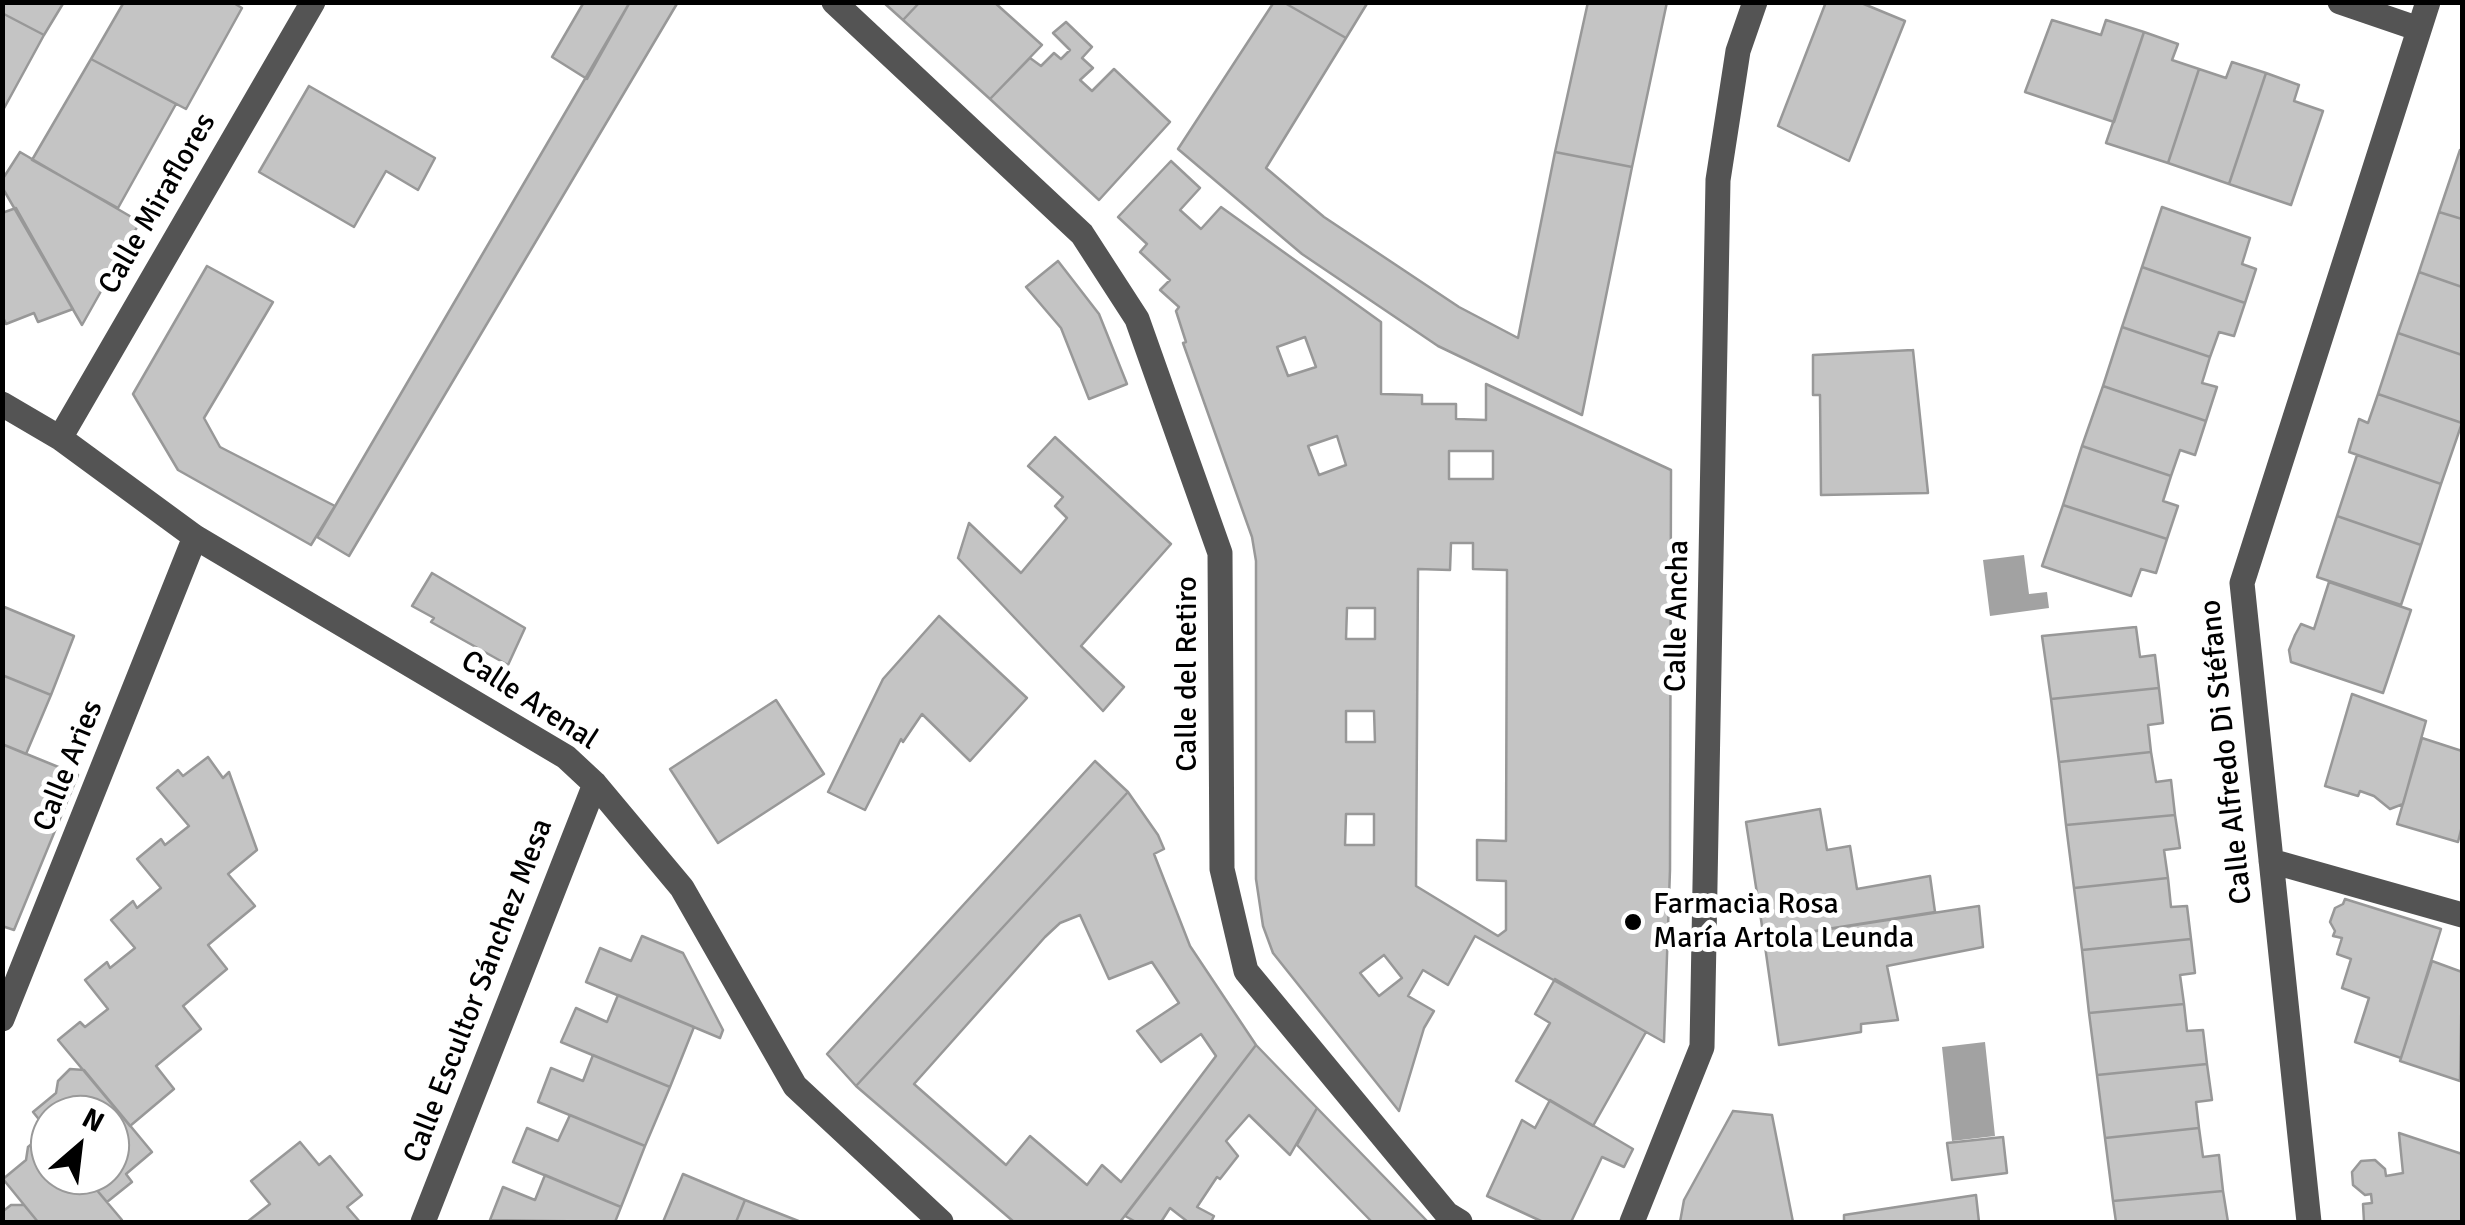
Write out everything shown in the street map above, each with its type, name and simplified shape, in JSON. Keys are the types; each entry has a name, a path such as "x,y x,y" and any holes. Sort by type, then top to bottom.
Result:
{"street":[{"name":"Calle Miraflores","path":"60,438 313,2"},
{"name":"Calle del Retiro","path":"834,2 1082,234 1137,319 1220,553 1222,869 1246,971 1435,1198 1460,1222"},
{"name":"Calle Ancha","path":"1632,1222 1702,1047 1718,180 1738,52 1755,2"},
{"path":"2340,2 2419,30"},
{"name":"Calle Alfredo Di Stéfano","path":"2309,1222 2242,583 2428,2"},
{"name":"Calle Arenal","path":"2,404 60,438 195,537 566,757 595,784 682,888 795,1086 941,1222"},
{"name":"Calle Aries","path":"2,1019 195,537"},
{"name":"Calle Escultor Sánchez Mesa","path":"422,1222 595,784"},
{"path":"2271,861 2462,915"}],"shaded area":[{"path":"2024,555 2029,594 2047,592 2049,608 1990,616 1983,560"},
{"path":"1985,1042 1995,1136 1952,1141 1942,1047"}],"building":[{"path":"3,2 64,2 44,35 2,13"},
{"path":"124,2 232,2 242,8 186,109 91,59"},
{"path":"584,2 630,2 587,79 552,57"},
{"path":"630,2 678,2 349,556 317,537"},
{"path":"883,2 920,2 903,20"},
{"path":"920,2 994,2 1042,45 990,99 903,20"},
{"path":"1274,2 1283,2 1346,38 1266,168 1324,217 1459,307 1518,338 1555,152 1632,167 1582,415 1438,346 1302,254 1178,149"},
{"path":"1283,2 1368,2 1346,38"},
{"path":"1588,2 1667,2 1632,167 1555,152"},
{"path":"1826,2 1859,2 1905,21 1849,161 1778,126"},
{"path":"2,13 44,35 2,112"},
{"path":"2052,20 2101,35 2106,20 2144,32 2114,122 2025,92"},
{"path":"1066,22 1092,47 1082,58 1093,68 1080,80 1092,91 1114,69 1170,122 1099,200 990,99 1030,58 1041,66 1054,53 1061,59 1070,50 1053,33"},
{"path":"2144,32 2178,44 2172,60 2199,69 2168,163 2106,143"},
{"path":"91,59 176,104 118,208 32,160"},
{"path":"2232,62 2266,73 2229,184 2168,163 2199,69 2226,78"},
{"path":"2266,73 2299,85 2294,101 2323,111 2291,205 2229,184"},
{"path":"309,86 435,158 418,190 386,171 354,227 259,172"},
{"path":"2462,151 2462,219 2439,212"},
{"path":"20,152 140,222 82,325 2,187 2,180"},
{"path":"1171,161 1200,188 1180,210 1201,229 1221,207 1381,322 1381,394 1422,395 1422,404 1456,404 1456,419 1486,420 1486,384 1671,470 1670,870 1664,1042 1475,936 1448,985 1423,970 1408,996 1434,1011 1424,1028 1399,1111 1273,953 1263,926 1256,879 1256,561 1252,537 1183,343 1186,342 1176,311 1179,307 1160,290 1170,280 1140,252 1147,244 1118,217","holes":["1305,337 1316,367 1288,376 1277,347","1337,436 1346,465 1319,475 1308,446","1449,451 1493,451 1493,479 1449,479","1451,543 1473,543 1473,569 1507,570 1506,841 1477,840 1477,880 1506,881 1506,930 1498,936 1416,886 1418,569 1450,570","1347,608 1375,608 1375,639 1346,639","1346,711 1374,711 1375,742 1346,742","1346,814 1374,814 1374,845 1345,845","1384,955 1402,978 1379,996 1360,973"]},
{"path":"2162,207 2250,238 2242,264 2256,269 2245,303 2142,267"},
{"path":"16,208 73,309 38,322 34,313 6,324 2,315 2,213"},
{"path":"2439,212 2462,219 2462,287 2419,272"},
{"path":"1058,261 1099,314 1127,384 1089,399 1061,328 1026,287"},
{"path":"207,266 273,302 204,418 220,447 335,506 311,545 178,470 133,394"},
{"path":"2142,267 2245,303 2234,336 2219,332 2210,357 2122,327"},
{"path":"2419,272 2462,287 2462,355 2398,333"},
{"path":"2122,327 2210,357 2202,383 2217,387 2206,421 2103,386"},
{"path":"2398,333 2462,355 2462,423 2378,394"},
{"path":"1913,350 1928,493 1821,495 1820,395 1813,395 1813,355"},
{"path":"2103,386 2206,421 2195,455 2180,450 2171,476 2082,446"},
{"path":"2378,394 2462,423 2441,484 2349,452 2359,419 2368,423"},
{"path":"1055,437 1171,544 1081,646 1124,687 1103,711 958,558 969,523 1021,573 1067,518 1055,506 1063,497 1028,466"},
{"path":"2082,446 2171,476 2163,501 2178,506 2167,539 2063,505"},
{"path":"2357,455 2441,484 2421,545 2337,516"},
{"path":"2063,505 2167,539 2156,573 2141,569 2131,596 2042,566"},
{"path":"2337,516 2421,545 2401,605 2317,577"},
{"path":"432,573 525,628 508,665 431,622 434,618 412,606"},
{"path":"2329,582 2411,610 2383,693 2291,662 2289,650 2295,635 2301,624 2314,629"},
{"path":"2,606 74,636 51,695 2,675"},
{"path":"939,616 1027,698 970,761 922,714 903,742 901,739 865,810 828,792 883,679"},
{"path":"2136,627 2140,657 2155,655 2159,688 2051,699 2042,636"},
{"path":"2,675 51,695 26,754 2,744"},
{"path":"2159,688 2163,723 2148,725 2151,752 2059,762 2051,699"},
{"path":"2352,694 2426,721 2403,804 2390,809 2360,791 2358,796 2325,786"},
{"path":"776,700 824,774 718,843 670,769"},
{"path":"2422,738 2462,751 2462,826 2458,842 2397,824"},
{"path":"2,744 78,775 14,930 2,926"},
{"path":"2151,752 2156,782 2171,780 2175,815 2066,825 2059,762"},
{"path":"208,757 223,778 229,772 257,850 228,874 255,906 208,945 227,969 183,1006 201,1029 156,1066 174,1089 130,1126 130,1095 104,1095 58,1040 80,1022 85,1027 108,1009 85,980 107,962 110,968 135,948 111,920 133,901 137,908 161,888 137,859 161,839 165,845 189,826 157,788 178,770 183,776"},
{"path":"1095,761 1128,792 856,1086 827,1054"},
{"path":"1128,792 1164,849 1154,854 1190,946 1256,1045 1120,1222 1014,1222 856,1086","holes":["1080,915 1109,979 1152,962 1179,1003 1137,1031 1161,1062 1201,1034 1216,1056 1121,1182 1102,1165 1087,1185 1030,1136 1006,1165 914,1084 1060,923"]},
{"path":"1820,809 1827,850 1850,846 1857,889 1930,876 1935,912 1764,939 1746,822"},
{"path":"2175,815 2180,848 2164,850 2168,878 2074,888 2066,825"},
{"path":"2168,878 2171,907 2187,906 2191,939 2082,950 2074,888"},
{"path":"2345,899 2441,929 2401,1058 2355,1042 2369,998 2342,988 2351,959 2337,954 2342,938 2333,936 2335,931 2330,922 2335,908"},
{"path":"1979,906 1983,947 1887,966 1898,1020 1861,1024 1861,1032 1779,1045 1764,939"},
{"path":"642,936 683,953 723,1030 720,1038 586,982 600,948 631,961"},
{"path":"2191,939 2195,973 2180,975 2184,1004 2089,1013 2082,950"},
{"path":"2432,961 2462,972 2460,1081 2400,1061"},
{"path":"1555,979 1646,1032 1593,1126 1516,1081 1550,1023 1535,1014"},
{"path":"618,995 694,1027 670,1087 561,1042 576,1008 607,1022"},
{"path":"2184,1004 2187,1031 2203,1030 2207,1064 2097,1075 2089,1013"},
{"path":"1256,1045 1317,1108 1290,1155 1249,1115 1226,1141 1238,1156 1220,1179 1217,1177 1197,1207 1214,1216 1211,1222 1188,1222 1170,1208 1161,1222 1136,1222 1125,1216"},
{"path":"593,1055 670,1087 645,1146 538,1102 551,1068 583,1081"},
{"path":"2207,1064 2212,1100 2196,1102 2199,1128 2105,1138 2097,1075"},
{"path":"70,1069 84,1070 105,1095 54,1095 58,1081"},
{"path":"1550,1100 1633,1149 1624,1167 1602,1157 1571,1222 1543,1222 1487,1196 1522,1120 1535,1128"},
{"path":"1317,1108 1428,1222 1372,1222 1297,1145"},
{"path":"1733,1111 1772,1115 1793,1222 1680,1222 1684,1200"},
{"path":"570,1115 645,1146 621,1207 513,1162 527,1128 558,1141"},
{"path":"130,1125 152,1152 130,1171"},
{"path":"2199,1128 2203,1157 2219,1155 2223,1191 2113,1201 2105,1138"},
{"path":"2399,1133 2462,1154 2462,1222 2364,1222 2363,1204 2372,1203 2371,1194 2365,1195 2353,1185 2352,1172 2361,1161 2375,1160 2385,1169 2386,1176 2403,1173"},
{"path":"2003,1137 2007,1173 1952,1180 1947,1143"},
{"path":"300,1142 319,1165 330,1156 362,1195 347,1207 360,1222 247,1222 270,1204 251,1181"},
{"path":"28,1147 30,1195 101,1195 122,1220 38,1222 3,1179 26,1160"},
{"path":"683,1174 745,1200 736,1222 663,1222"},
{"path":"545,1175 621,1207 615,1222 490,1220 503,1187 535,1200"},
{"path":"2223,1191 2228,1222 2116,1222 2113,1201"},
{"path":"1976,1195 1979,1222 1844,1222 1844,1215"},
{"path":"745,1200 768,1209 801,1222 736,1222"},
{"path":"11,1205 24,1205 38,1222 2,1222 2,1212"}],"place":[{"name":"Farmacia Rosa María Artola Leunda","path":"1633,922"}]}
